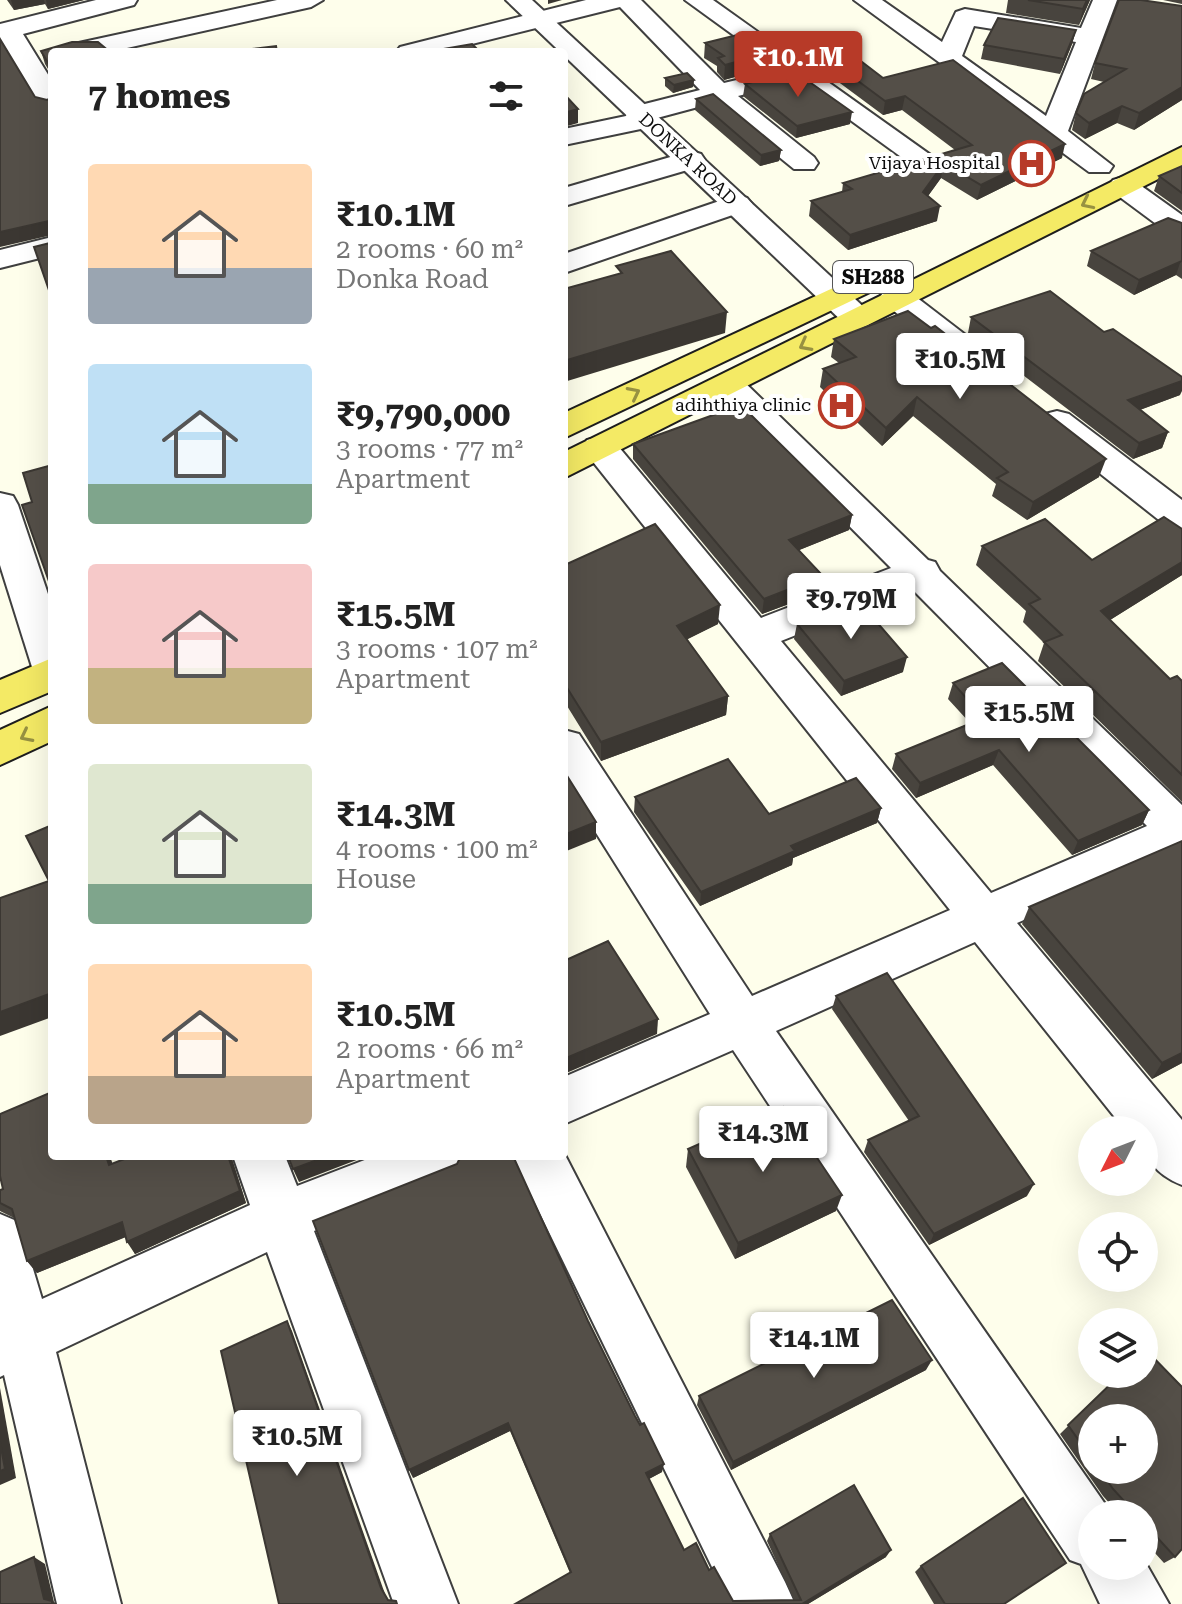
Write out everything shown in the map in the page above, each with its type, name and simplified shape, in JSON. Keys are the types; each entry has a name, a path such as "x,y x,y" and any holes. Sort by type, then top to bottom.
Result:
{"main road":[{"name":"SH288","path":"576,447 728,385 845,307 896,297 1111,176 1182,126"},
{"name":"SH288","path":"576,447 845,307 1111,176 1182,156"},
{"path":"0,698 48,672"},
{"path":"0,749 48,724"}],"street":[{"path":"4,31 125,0"},
{"path":"177,0 204,48"},
{"path":"91,48 311,0"},
{"name":"DONKA ROAD","path":"518,0 563,48"},
{"path":"426,48 540,22 616,0"},
{"path":"627,0 719,94 804,163"},
{"path":"697,0 925,161"},
{"path":"866,0 1182,229"},
{"path":"1053,133 1105,0 1136,6"},
{"path":"948,59 965,17 1091,37"},
{"path":"4,31 40,60 48,89"},
{"name":"DONKA ROAD","path":"568,54 691,160 845,307"},
{"path":"568,136 800,70"},
{"path":"568,196 691,160"},
{"path":"568,263 737,204"},
{"path":"0,259 48,247"},
{"path":"896,297 1182,519"},
{"path":"568,1099 741,1021 984,920 1181,832 921,571 728,385"},
{"path":"576,447 755,636 1182,1160"},
{"path":"0,505 48,657"},
{"path":"755,636 921,571"},
{"path":"568,752 741,1021 1078,1517"},
{"path":"260,1160 426,1604"},
{"path":"12,1343 282,1218 429,1160"},
{"path":"540,1160 763,1604"},
{"path":"0,1241 12,1343 89,1604"},
{"path":"1121,1580 1137,1604"}],"building":[{"path":"1028,0 1087,0 1083,9"},
{"path":"1119,0 1182,6 1182,87 1139,113 1122,106 1089,123 1076,113 1084,94 1126,69 1095,63"},
{"path":"998,18 1076,30 1064,59 984,45"},
{"path":"745,33 772,52 725,65 718,58 724,56 705,43"},
{"path":"0,39 35,97 48,100 48,221 0,232"},
{"path":"72,42 98,42 105,48 51,48"},
{"path":"472,44 476,48 449,48"},
{"path":"48,49 48,63 41,51"},
{"path":"849,52 883,78 953,60 1065,144 981,185 944,163 923,192 940,206 850,235 811,201 852,189 843,183 972,145 905,96 885,101 827,58"},
{"path":"794,71 852,112 797,126 745,84"},
{"path":"687,73 694,80 674,85 665,78"},
{"path":"713,94 781,150 761,155 696,99"},
{"path":"568,98 578,109 568,112"},
{"path":"1182,166 1182,193 1159,176"},
{"path":"1168,218 1182,223 1182,261 1139,280 1091,251"},
{"path":"48,244 48,287 34,247"},
{"path":"671,251 727,312 568,360 568,288 622,273 616,266"},
{"path":"1050,291 1104,332 1113,329 1182,377 1182,381 1128,400 1168,432 1139,443 971,317"},
{"path":"908,311 931,328 935,326 1106,459 1033,502 997,478 1008,472 917,397 886,428 823,369 856,357 834,339"},
{"path":"741,405 852,515 789,540 823,576 764,599 633,444"},
{"path":"48,466 48,579 22,505 32,502 23,473"},
{"path":"1164,517 1182,529 1182,562 1101,611 1170,679 1177,676 1182,681 1182,775 1044,642 1062,635 1029,604 1040,599 982,546 1045,519 1092,560"},
{"path":"655,524 720,605 677,626 728,696 601,742 568,689 568,564"},
{"path":"848,603 859,615 868,612 907,657 844,681 797,624"},
{"path":"1002,663 1149,810 1078,841 999,750 920,783 896,754 984,718 953,683"},
{"path":"728,759 769,814 856,778 881,808 791,846 795,851 701,892 635,797"},
{"path":"568,777 596,822 568,833"},
{"path":"48,827 48,879 26,836"},
{"path":"1182,841 1182,1053 1162,1063 1029,907"},
{"path":"48,881 48,994 0,1012 0,898"},
{"path":"608,941 658,1019 568,1057 568,959"},
{"path":"887,973 1034,1184 934,1234 868,1140 919,1116 836,996"},
{"path":"48,1094 48,1160 107,1160 109,1165 122,1160 229,1160 240,1191 127,1242 122,1222 27,1261 12,1209 0,1203 0,1190 3,1189 0,1176 0,1114"},
{"path":"783,1107 842,1195 738,1243 688,1149"},
{"path":"290,1160 317,1160 293,1169"},
{"path":"459,1160 515,1160 588,1321 635,1416 640,1425 644,1423 664,1464 646,1473 684,1550 696,1543 709,1570 714,1567 733,1601 801,1600 770,1534 854,1485 891,1550 802,1604 515,1604 571,1572 508,1423 409,1470 313,1221 457,1164"},
{"path":"892,1300 932,1360 733,1462 699,1396"},
{"path":"287,1321 381,1588 388,1600 397,1604 279,1604 221,1351"},
{"path":"1158,1362 1182,1387 1182,1549 1175,1557 1158,1538 1158,1500 1123,1500 1110,1484 1158,1484 1158,1404 1090,1404 1106,1388 1158,1388"},
{"path":"1078,1415 1078,1439 1068,1425"},
{"path":"0,1442 5,1469 0,1471"},
{"path":"1023,1498 1066,1563 1004,1604 945,1604 921,1566"},
{"path":"34,1557 44,1599 52,1601 52,1604 0,1604 0,1572"}],"place":[{"name":"Vijaya Hospital","path":"1031,163"},
{"name":"adihthiya clinic","path":"842,405"}]}
